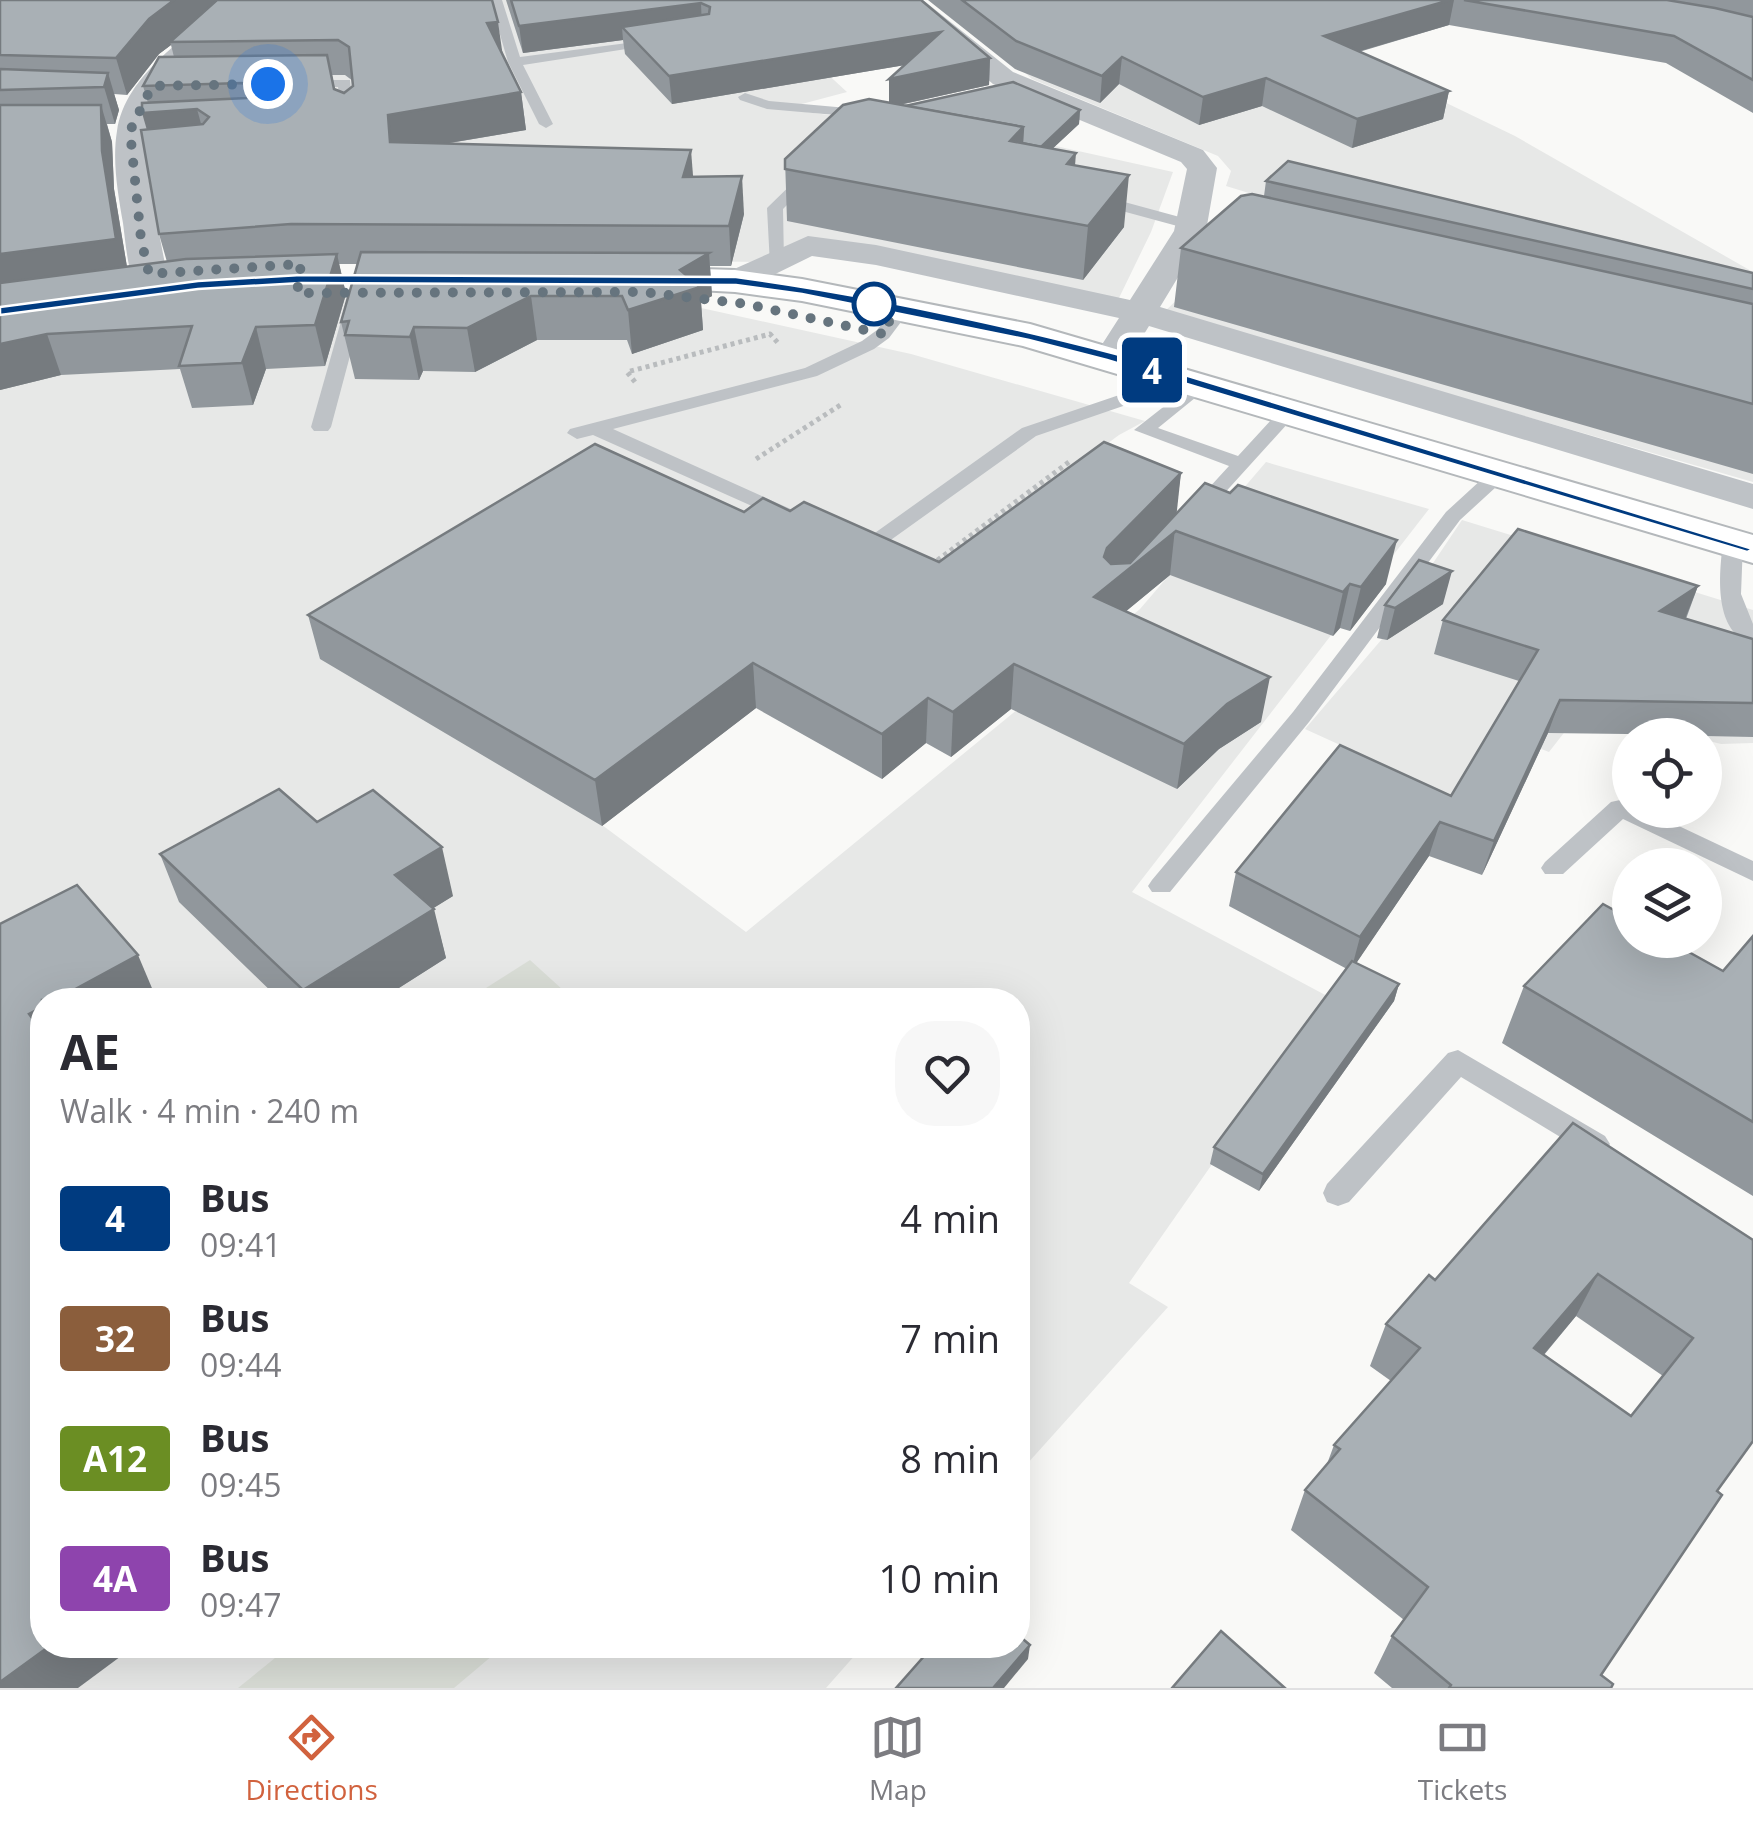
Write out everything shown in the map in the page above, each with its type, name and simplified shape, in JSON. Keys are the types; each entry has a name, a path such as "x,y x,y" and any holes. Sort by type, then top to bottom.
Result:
{"highway":[{"path":"597,278 736,281 901,310 1112,357 1743,546"},
{"path":"115,296 168,288"}],"street":[{"path":"168,288 141,239 140,123 245,0"},
{"path":"907,0 1003,78 1192,156 1202,168 1197,230 1112,357"},
{"path":"736,281 808,246 876,254 1140,312 1753,496"}],"lane":[{"path":"496,0 515,62 546,124"},
{"path":"515,62 665,42"},
{"path":"287,84 344,83 350,122"},
{"path":"988,94 1022,86"},
{"path":"745,97 767,105 885,116"},
{"path":"776,261 775,208 824,159"},
{"path":"1078,192 1197,230"},
{"path":"321,428 357,282"},
{"path":"803,521 586,431 811,372 868,345 883,334 901,310"},
{"path":"1190,382 1144,430 1242,464"},
{"path":"835,534 866,548 1029,432 1190,382"},
{"path":"1178,532 1290,411"},
{"path":"1161,886 1301,718 1453,516 1501,472"},
{"path":"1743,546 1729,578 1734,615 1753,637"},
{"path":"1554,868 1620,808 1753,872"},
{"path":"1338,1193 1458,1061 1622,1160"}],"path":[{"path":"749,463 855,396"}],"shaded area":[{"path":"375,0 747,0 847,92 783,109 1042,143 1173,172 1151,232 1118,300 798,242 765,262 376,258 318,85"},
{"path":"1330,47 1515,136 1753,272 1753,482 1164,312 1227,253 1295,207 1226,186 1231,171 1218,156 1032,79 1023,71"},
{"path":"378,297 692,306 911,354 1145,421 1119,435 907,592 602,825 746,932 1140,609 1266,462 1429,509 1132,892 1329,997 1129,1283 1168,1307 1030,1461 1030,988 30,988 30,1658 853,1658 826,1688 0,1688 0,322 147,305"},
{"path":"1462,520 1753,610 1753,743 1722,744 1722,718 1617,718 1581,711 1549,752 1498,732 1459,799 1305,729 1382,639"},
{"path":"530,960 561,988 486,988"},
{"path":"275,1658 490,1658 454,1688 238,1688"}],"building":[{"path":"0,0 174,0 149,19 116,58 0,55"},
{"path":"217,0 492,0 498,22 487,23 521,92 388,115 390,142 691,150 683,177 742,176 729,226 291,224 159,234 141,130 203,124 209,117 197,109 142,113 142,103 247,98 253,90 242,83 143,86 159,57 327,55 334,89 344,93 353,86 349,47 338,40 170,42"},
{"path":"511,0 921,0 990,58 889,79 941,32 669,76 622,27 709,14 710,7 701,3 519,26"},
{"path":"962,0 1450,0 1324,36 1449,91 1357,119 1266,78 1203,97 1122,57 1102,76 1016,41"},
{"path":"1464,0 1667,0 1753,17 1753,80 1674,36"},
{"path":"0,69 108,73 104,87 0,90"},
{"path":"1013,82 1080,110 1041,147 1022,143 1023,127 905,106"},
{"path":"869,99 1023,127 1010,141 1076,153 1067,164 1129,175 1088,226 785,169 785,159 843,105"},
{"path":"0,105 101,105 102,151 116,239 0,254"},
{"path":"1288,161 1753,273 1753,289 1266,181"},
{"path":"1252,194 1753,304 1753,404 1181,248 1241,196"},
{"path":"361,252 709,253 680,270 700,287 628,310 622,296 531,296 467,328 414,327 410,337 345,335 349,321 341,322"},
{"path":"337,254 315,325 256,327 242,363 179,366 192,326 47,334 0,344 0,283 186,259"},
{"path":"1104,442 1181,473 1107,548 1104,557 1111,564 1130,563 1205,483 1230,493 1238,485 1397,540 1361,587 1350,584 1343,592 1176,531 1094,597 1270,677 1227,704 1184,744 1014,664 953,712 928,698 882,734 753,663 595,780 308,615 595,444 744,512 763,498 790,511 804,502 939,562"},
{"path":"1518,529 1698,586 1660,611 1753,639 1753,703 1560,700 1494,841 1440,822 1360,937 1236,872 1340,745 1451,796 1538,650 1443,620"},
{"path":"1419,560 1452,571 1395,608 1385,605"},
{"path":"279,789 317,822 373,790 442,847 395,875 434,909 306,988 301,988 160,854"},
{"path":"77,885 138,955 77,988 30,988 30,1658 33,1658 0,1682 0,924"},
{"path":"1603,904 1612,909 1612,958 1700,958 1723,971 1753,936 1753,1122 1524,986"},
{"path":"1352,961 1399,984 1263,1174 1214,1147"},
{"path":"1573,1123 1753,1240 1753,1441 1717,1491 1722,1495 1601,1675 1613,1684 1611,1688 1449,1688 1451,1685 1392,1636 1428,1587 1305,1490 1340,1449 1334,1445 1420,1348 1386,1324 1429,1275 1435,1280","holes":["1598,1274 1693,1338 1631,1416 1534,1348"]},
{"path":"1221,1631 1285,1688 1172,1688"},
{"path":"923,1658 1019,1658 993,1688 896,1688"}],"bus line":[{"name":"4","path":"0,311 198,285 301,279 736,281 802,290 1030,336 1112,357 1753,549"}],"route":[{"path":"268,84 152,86 132,120 130,131 141,239 149,274 301,264 297,293 642,292 746,304 883,334 891,324 874,304"}]}
